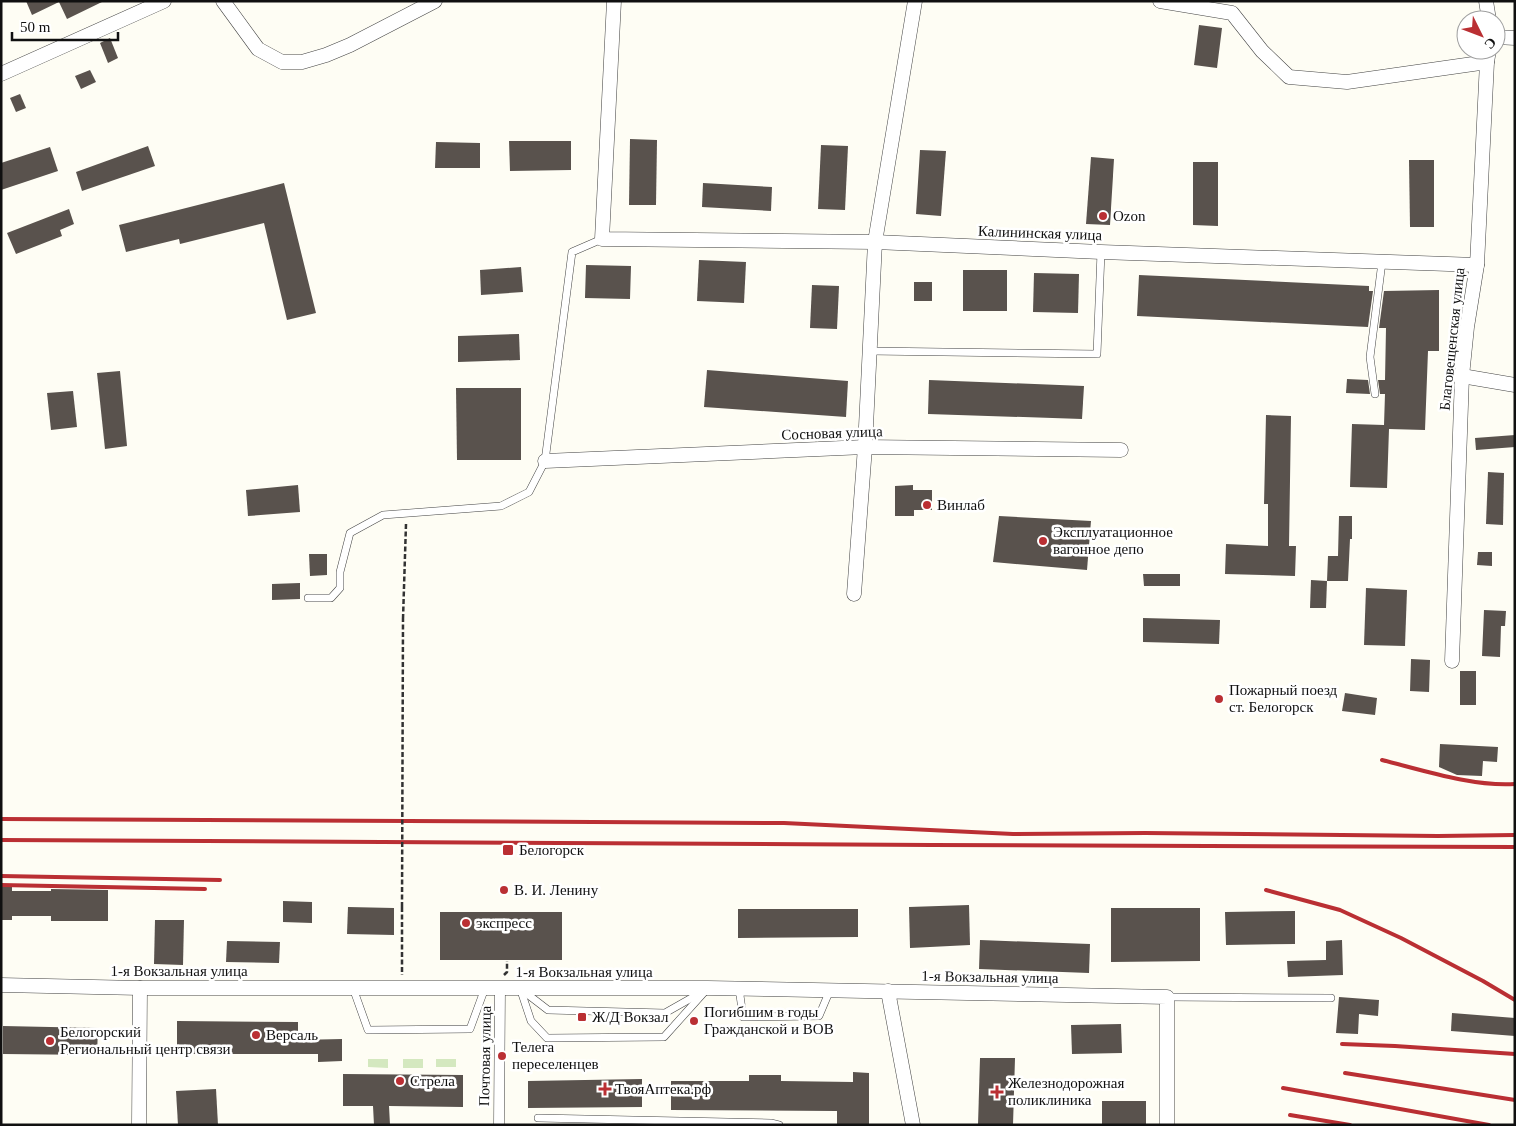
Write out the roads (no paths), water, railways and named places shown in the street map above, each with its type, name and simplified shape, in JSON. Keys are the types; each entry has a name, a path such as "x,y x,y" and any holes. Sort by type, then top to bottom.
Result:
{"street":[{"path":"1,74 164,1"},
{"path":"222,1 258,49 282,62 302,62 350,45 435,1"},
{"path":"602,239 614,1"},
{"path":"854,594 865,447 875,242 915,1"},
{"path":"1160,1 1230,7 1262,51 1289,77 1347,82 1466,60"},
{"name":"Благовещенская улица","path":"1452,661 1462,376 1467,327 1477,265 1488,60"},
{"name":"Калининская улица","path":"602,239 875,242 1477,265"},
{"path":"1462,376 1515,385"},
{"name":"Сосновая улица","path":"545,461 865,447 1121,450"},
{"name":"1-я Вокзальная улица","path":"1,985 140,988 739,988 1167,997"},
{"path":"139,1125 140,988"},
{"name":"Почтовая улица","path":"499,1125 500,988"},
{"path":"888,991 913,1125"},
{"path":"1167,997 1167,1125"}],"lane":[{"path":"308,598 330,598 340,588 340,572 350,533 383,515 501,506 529,492 545,461 572,252 602,239"},
{"path":"870,351 1097,354 1100,252"},
{"path":"1376,394 1370,357 1382,262"},
{"path":"353,988 368,1030 470,1029 485,988"},
{"path":"520,988 531,1021 547,1038 664,1037 708,988"},
{"path":"520,988 548,1010 665,1013 708,988"},
{"path":"739,988 743,1017 819,1016 830,990"},
{"path":"1167,997 1331,998"},
{"path":"538,1118 771,1123 779,1125"}],"railway":[{"path":"1382,760 1465,780 1483,783 1515,784"},
{"path":"1,819 784,823 1013,834 1515,835"},
{"path":"1,840 1515,847"},
{"path":"1,876 220,880"},
{"path":"1,885 205,889"},
{"path":"1266,890 1340,910 1401,938 1515,1000"},
{"path":"1342,1044 1515,1054"},
{"path":"1345,1073 1515,1100"},
{"path":"1283,1088 1489,1125"},
{"path":"1290,1115 1350,1125"}],"place":[{"name":"Ozon","path":"1103,216"},
{"name":"Винлаб","path":"927,505"},
{"name":"Эксплуатационное вагонное депо","path":"1043,541"},
{"name":"Пожарный поезд ст. Белогорск","path":"1219,699"},
{"name":"Белогорск","path":"508,850"},
{"name":"В. И. Ленину","path":"504,890"},
{"name":"экспресс","path":"466,923"},
{"name":"Ж/Д Вокзал","path":"582,1017"},
{"name":"Погибшим в годы Гражданской и ВОВ","path":"694,1021"},
{"name":"Версаль","path":"256,1035"},
{"name":"Белогорский Региональный центр связи","path":"50,1041"},
{"name":"Телега переселенцев","path":"502,1056"},
{"name":"Стрела","path":"400,1081"},
{"name":"ТвояАптека.рф","path":"605,1089"},
{"name":"Железнодорожная поликлиника","path":"997,1092"}]}
